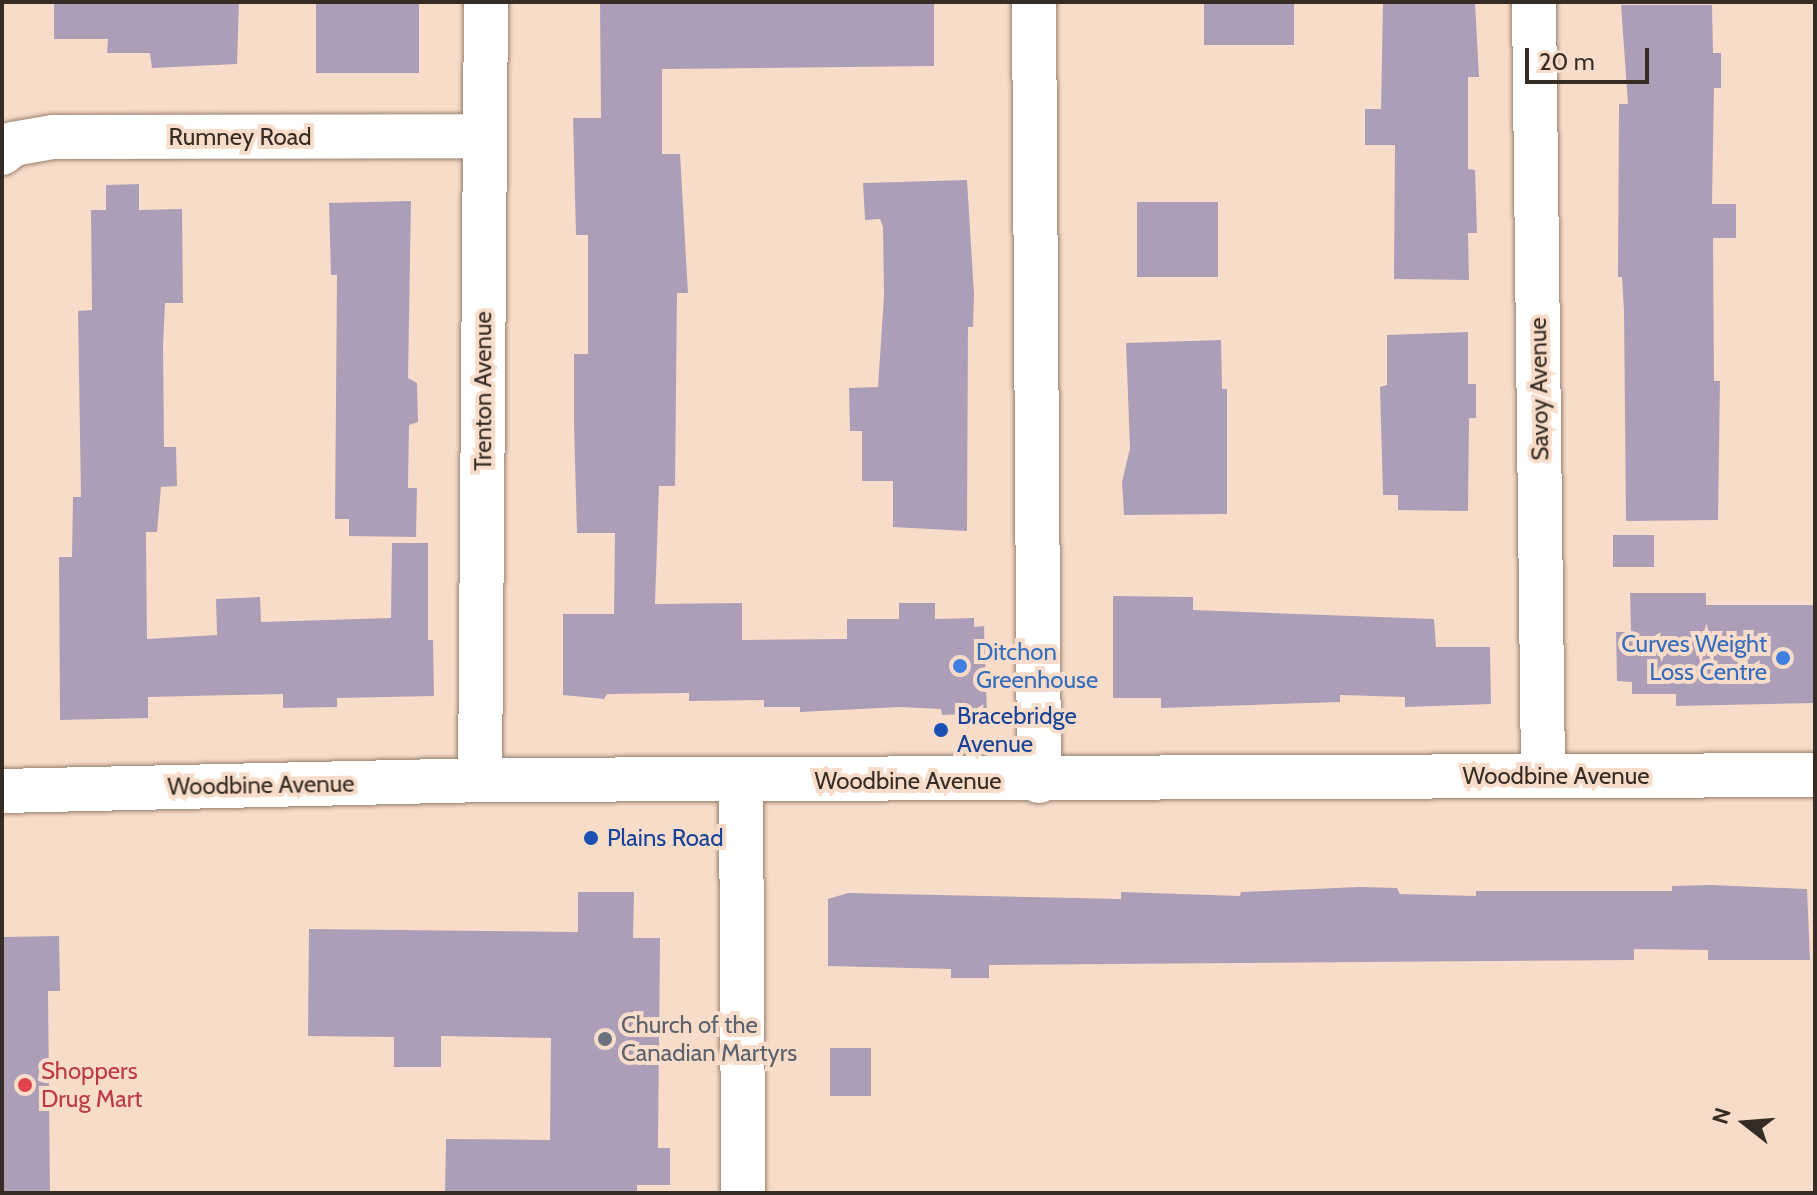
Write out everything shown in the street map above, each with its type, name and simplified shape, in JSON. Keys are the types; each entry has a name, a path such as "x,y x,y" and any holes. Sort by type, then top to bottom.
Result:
{"street":[{"name":"Trenton Avenue","path":"480,780 486,2"},
{"path":"1034,2 1039,781"},
{"name":"Savoy Avenue","path":"1534,2 1543,775"},
{"name":"Rumney Road","path":"2,153 13,144 53,137 483,136"},
{"name":"Woodbine Avenue","path":"2,791 480,780 1039,781 1815,775"},
{"path":"741,781 743,1193"}],"building":[{"path":"54,2 239,2 237,64 152,68 150,53 107,53 108,39 54,39"},
{"path":"316,2 419,2 419,73 316,73"},
{"path":"600,2 934,2 934,66 662,69 662,154 680,154 688,293 677,293 675,486 659,486 655,604 742,603 742,640 847,639 847,619 899,619 899,603 935,603 935,619 974,618 974,627 984,626 987,713 942,715 941,709 900,707 800,712 800,707 764,707 764,700 689,701 689,693 607,694 604,699 563,695 563,614 614,614 615,533 577,533 574,424 574,354 588,354 588,235 576,235 573,118 601,118"},
{"path":"1204,2 1294,2 1294,45 1204,45"},
{"path":"1383,2 1475,2 1479,77 1468,77 1468,169 1475,170 1477,233 1468,233 1469,280 1394,279 1395,145 1365,145 1365,109 1381,109"},
{"path":"1621,5 1712,5 1713,53 1721,53 1721,88 1714,88 1712,204 1736,204 1736,238 1713,238 1714,381 1720,381 1718,520 1626,521 1624,311 1622,277 1618,277 1619,104 1628,104"},
{"path":"967,180 974,294 973,327 968,327 967,531 893,527 893,481 862,481 862,431 850,431 849,388 878,387 884,296 883,227 880,219 865,220 863,183"},
{"path":"139,184 139,210 182,209 183,303 165,303 163,346 164,447 176,447 177,486 161,487 157,532 146,532 147,639 217,635 216,599 260,597 261,622 391,618 392,543 428,543 428,640 433,640 434,696 337,698 337,707 283,708 283,694 148,697 148,718 60,720 59,557 72,557 73,497 81,497 78,311 92,310 91,210 106,210 106,185"},
{"path":"411,201 408,378 417,383 418,422 409,425 408,488 417,488 416,537 349,536 349,519 335,519 337,275 331,275 329,203"},
{"path":"1137,202 1218,202 1218,277 1137,277"},
{"path":"1468,332 1468,384 1476,384 1476,418 1469,418 1468,511 1398,510 1398,495 1383,495 1380,387 1387,385 1387,335"},
{"path":"1221,340 1222,389 1227,389 1227,514 1124,515 1122,482 1130,448 1126,343"},
{"path":"1613,535 1654,535 1654,567 1613,567"},
{"path":"1630,593 1706,593 1706,605 1815,605 1815,703 1676,706 1676,694 1632,694 1632,682 1617,681 1616,632 1631,632"},
{"path":"1113,596 1193,597 1193,610 1434,619 1436,647 1490,647 1491,704 1405,707 1405,697 1340,695 1340,702 1161,708 1161,698 1113,698"},
{"path":"1672,886 1807,889 1810,960 1708,960 1708,950 1634,949 1634,960 989,965 989,978 951,978 951,969 828,966 828,899 848,893 1121,899 1121,892 1240,896 1241,892 1360,887 1397,888 1400,894 1476,896 1476,891 1672,891"},
{"path":"578,892 634,892 633,938 660,938 658,1148 670,1148 670,1185 637,1185 637,1193 445,1193 446,1139 550,1140 551,1038 441,1036 441,1067 394,1067 394,1037 308,1036 309,929 578,932"},
{"name":"Shoppers Drug Mart","path":"59,936 60,991 48,991 50,1193 2,1193 2,937"},
{"path":"830,1048 871,1048 871,1096 830,1096"}],"place":[{"name":"Curves Weight Loss Centre","path":"1783,658"},
{"name":"Ditchon Greenhouse","path":"960,666"},
{"name":"Bracebridge Avenue","path":"941,730"},
{"name":"Plains Road","path":"591,838"},
{"name":"Church of the Canadian Martyrs","path":"605,1039"},
{"name":"Shoppers Drug Mart","path":"25,1085"}]}
